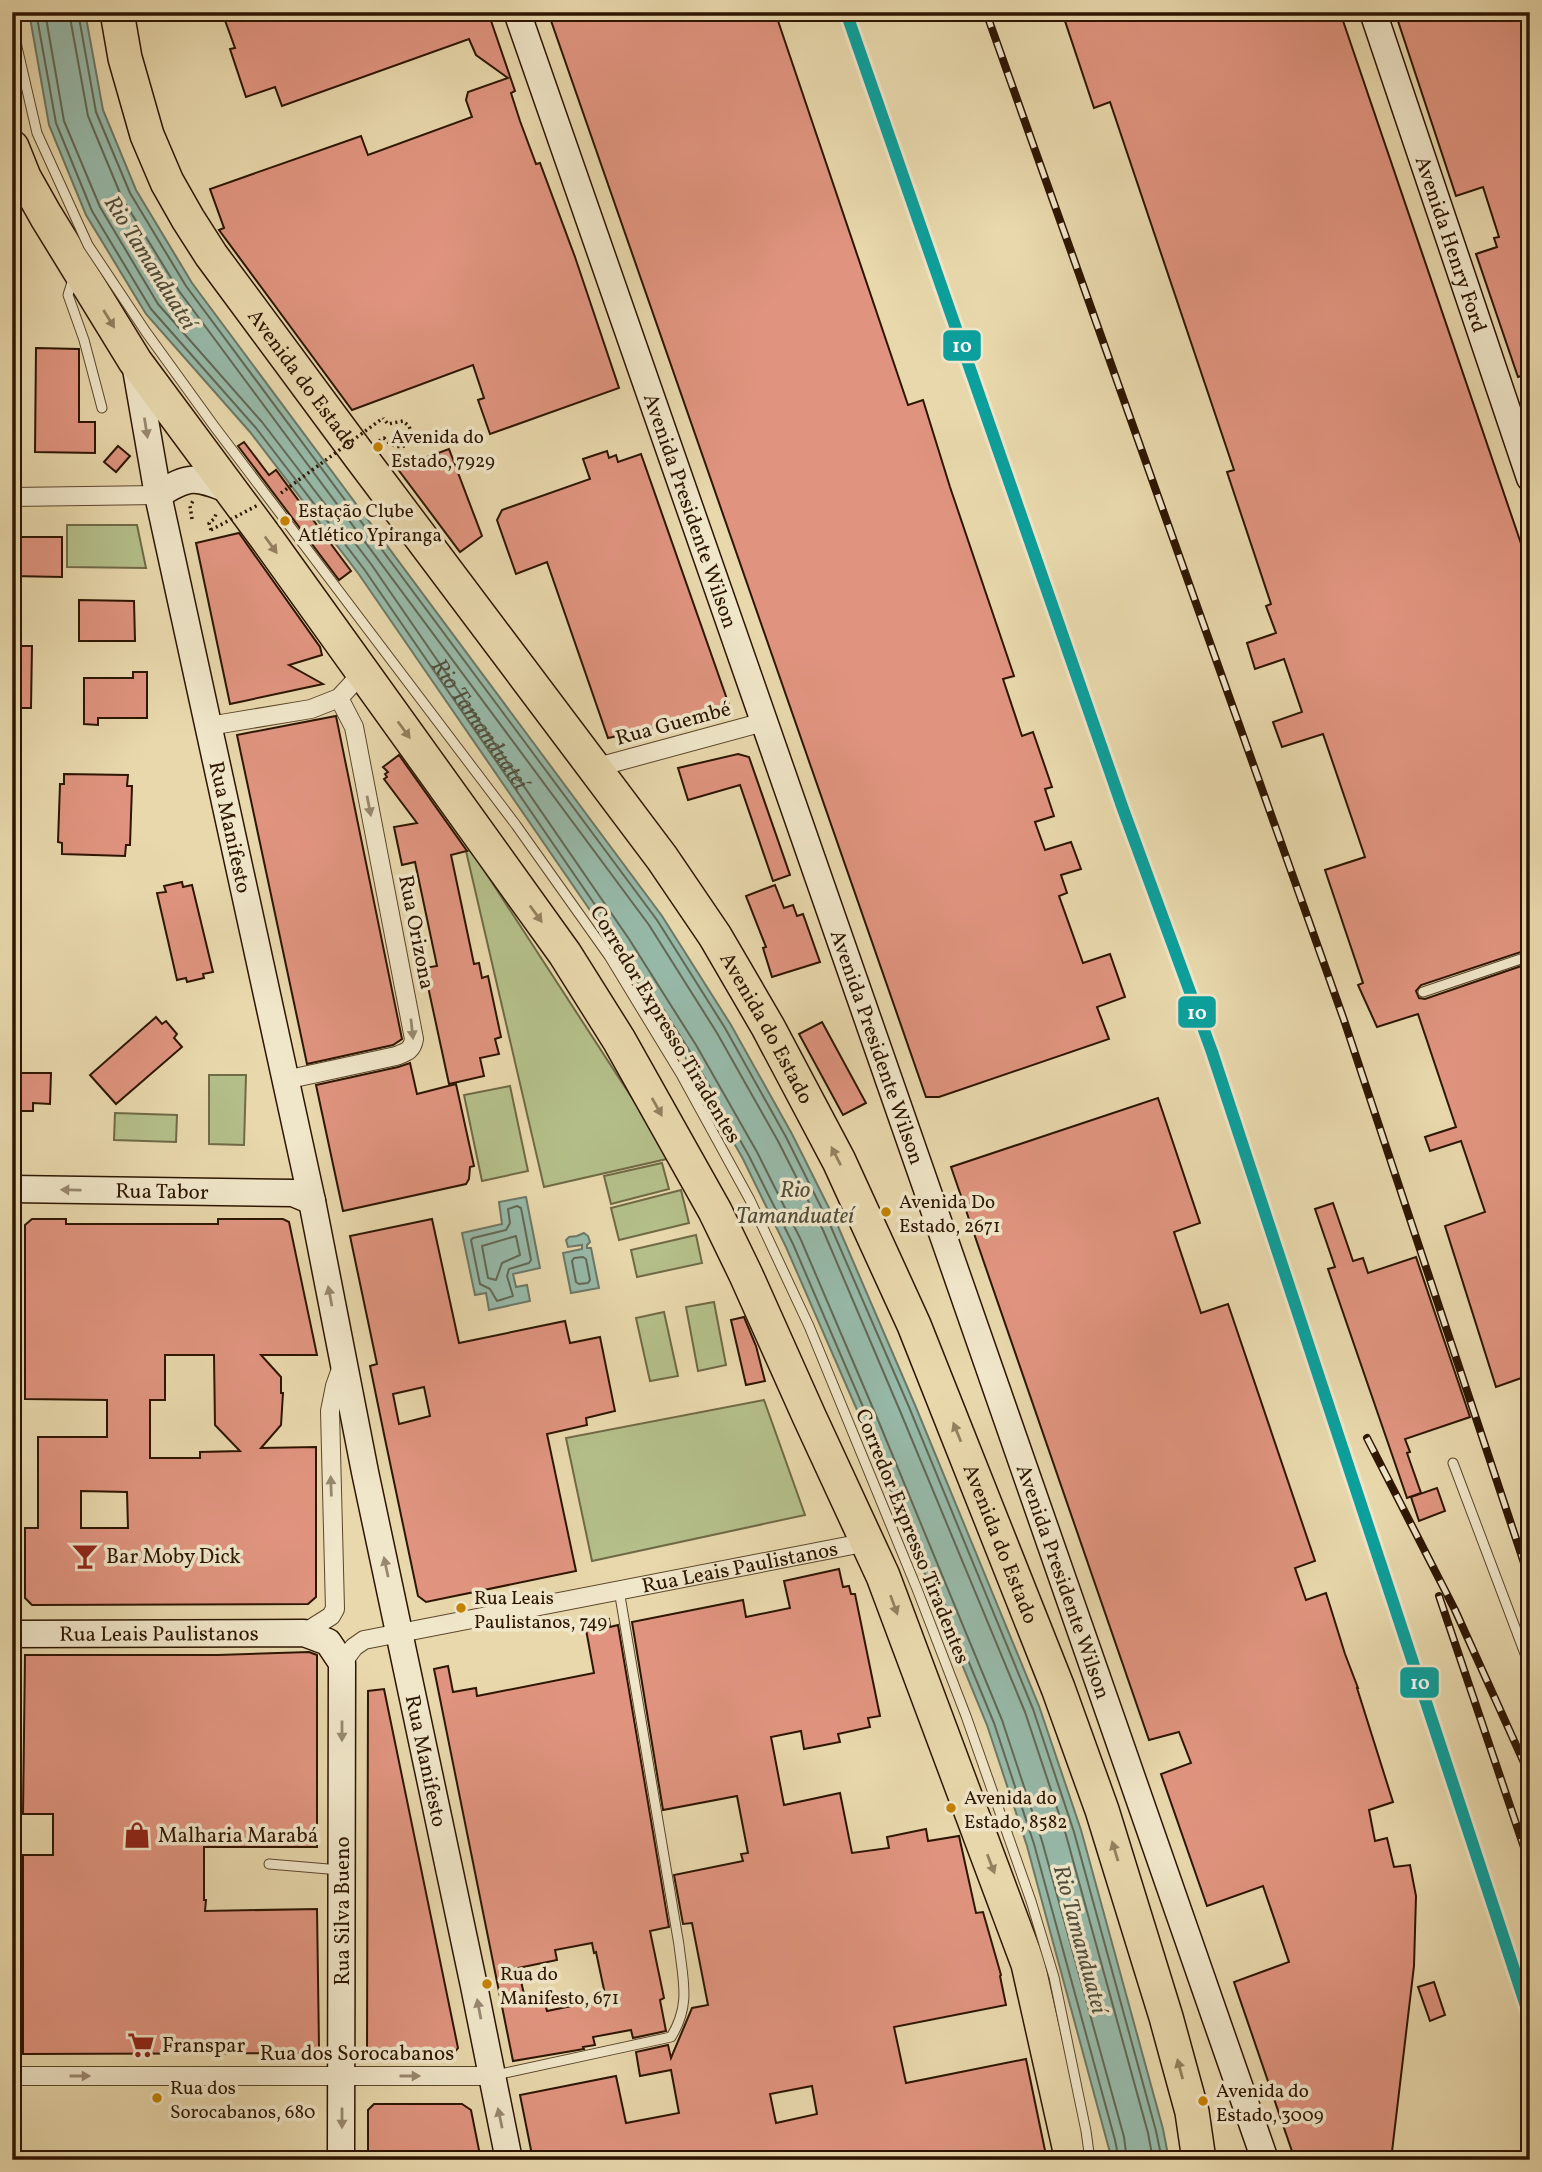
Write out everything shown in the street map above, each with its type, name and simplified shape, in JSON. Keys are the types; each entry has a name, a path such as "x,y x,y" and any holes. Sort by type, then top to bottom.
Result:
{"highway":[{"name":"Avenida do Estado","path":"117,12 125,58 148,135 167,182 194,228 211,255 359,455 662,858 715,936 768,1027 839,1161 915,1325 1054,1677 1102,1810 1166,2017 1192,2112 1199,2160"},
{"path":"12,147 24,177 25,194 76,267 226,499 363,672 565,954 626,1051 698,1179 741,1264 888,1588 1028,1965 1072,2160"}],"main road":[{"name":"Avenida Presidente Wilson","path":"517,12 1265,2160"},
{"name":"Avenida Henry Ford","path":"1373,12 1530,478"},
{"name":"Rua Manifesto","path":"135,361 158,495 312,1201 343,1363 509,2160"},
{"path":"158,495 175,484 199,478 226,499"},
{"path":"286,1193 297,1178 302,1159"},
{"name":"Rua Tabor","path":"12,1189 286,1193 300,1194 312,1201"},
{"path":"304,1633 328,1642 342,1663"},
{"name":"Rua Leais Paulistanos","path":"12,1634 304,1633"},
{"name":"Rua Silva Bueno","path":"341,2160 342,1663"}],"street":[{"path":"12,497 158,495"},
{"path":"209,726 311,709 339,698 363,672"},
{"name":"Rua Orizona","path":"285,1080 396,1056 407,1052 414,1039 354,727 339,698"},
{"name":"Rua Guembé","path":"594,768 764,722"},
{"name":"Rua Manifesto","path":"304,1633 331,1616 335,1604 330,1411 343,1363"},
{"name":"Rua Leais Paulistanos","path":"342,1663 347,1654 364,1640 867,1542"},
{"name":"Rua dos Sorocabanos","path":"12,2076 491,2076"}],"lane":[{"name":"Corredor Expresso Tiradentes","path":"13,12 17,47 37,133 88,245 146,332 214,426 516,825 602,946 682,1076 750,1200 809,1326 966,1716 1031,1901 1054,1977 1077,2081 1090,2160"},
{"path":"76,267 68,295 84,340 102,408"},
{"path":"1423,992 1530,956"},
{"path":"1453,1463 1530,1667"},
{"path":"491,2076 671,2037 681,2021 685,1997 679,1945 619,1590"},
{"path":"269,1864 342,1870"}],"path":[{"path":"271,498 383,418 387,424 403,421 409,426 412,435 407,445 400,448 394,447 384,438"},
{"path":"192,519 190,506 194,499 226,499"},
{"path":"226,499 211,530 209,523 226,499"}],"green space":[{"path":"67,525 137,525 146,568 67,567"},
{"path":"471,850 671,1158 544,1187 466,851"},
{"path":"209,1075 246,1075 244,1145 209,1144"},
{"path":"510,1086 528,1171 482,1181 464,1095"},
{"path":"115,1113 177,1115 176,1142 114,1140"},
{"path":"662,1163 669,1189 611,1204 604,1176"},
{"path":"681,1190 689,1223 619,1240 611,1208"},
{"path":"696,1235 702,1263 637,1277 631,1250"},
{"path":"714,1302 726,1365 698,1371 686,1307"},
{"path":"664,1312 678,1376 650,1381 636,1318"},
{"path":"764,1400 805,1515 592,1561 566,1438"}],"water":[{"name":"Rio Tamanduateí","path":"29,12 85,12 103,110 136,190 192,283 662,916 731,1025 792,1134 837,1224 1039,1706 1081,1830 1163,2129 1169,2160 1112,2160 1027,1846 987,1725 864,1426 786,1247 743,1159 683,1053 616,948 358,573 250,432 146,314 86,215 49,125"},
{"path":"526,1197 540,1268 513,1274 516,1287 527,1285 530,1301 489,1310 486,1293 475,1295 462,1233 502,1224 499,1202"},
{"path":"584,1233 590,1242 587,1248 591,1248 599,1288 571,1293 563,1253 582,1249 582,1245 568,1247 566,1240"}],"building":[{"path":"222,12 488,12 515,91 511,93 520,121 536,164 540,163 575,257 619,388 490,434 478,400 484,398 473,365 352,410 219,230 224,228 210,189 361,136 368,155 472,117 466,100 468,92 508,78 476,55 469,39 282,106 275,87 246,97 230,49 235,48"},
{"path":"548,12 775,12 908,405 923,400 1014,676 1003,679 1022,736 1033,732 1052,787 1045,789 1054,816 1035,822 1045,850 1071,842 1081,869 1061,875 1067,893 1059,896 1083,963 1110,954 1125,997 1097,1007 1109,1039 939,1097 926,1097"},
{"path":"1062,12 1340,12 1530,570 1530,949 1421,985 1416,991 1419,998 1425,999 1530,963 1530,1375 1496,1387 1445,1226 1485,1212 1461,1141 1430,1151 1425,1137 1456,1127 1418,1014 1377,1027 1358,985 1363,983 1325,870 1365,857 1323,734 1282,747 1273,722 1302,712 1284,659 1255,669 1247,643 1276,633 1266,606 1271,604 1227,472 1234,470 1110,102 1094,108"},
{"path":"1395,12 1530,12 1530,373 1518,377 1476,254 1497,247 1494,238 1499,237 1483,187 1456,196"},
{"path":"36,348 79,349 79,422 95,422 95,453 35,452"},
{"path":"244,442 269,475 276,470 351,571 339,580 238,446"},
{"path":"118,446 130,456 116,472 104,462"},
{"path":"449,449 482,536 460,552 397,468"},
{"path":"607,451 609,458 616,455 618,462 641,454 729,705 725,713 608,738 547,562 516,574 497,520 502,510 590,479 583,459"},
{"path":"239,533 320,647 322,655 289,665 323,684 230,704 196,543"},
{"path":"12,537 62,537 62,577 12,576"},
{"path":"79,600 134,601 135,641 79,641"},
{"path":"12,646 32,646 31,708 12,708"},
{"path":"133,672 147,672 147,718 98,718 98,725 84,724 84,678 133,678"},
{"path":"336,716 402,1039 393,1045 307,1064 237,735"},
{"path":"738,754 749,757 790,875 773,881 740,785 688,800 678,768"},
{"path":"399,755 467,851 451,855 474,964 479,963 482,978 488,976 501,1037 495,1039 499,1054 480,1058 484,1076 449,1084 424,968 437,966 415,862 402,865 394,827 417,823 384,779 388,772 383,767"},
{"path":"64,774 128,775 127,786 132,786 130,845 126,845 125,856 62,854 62,843 58,842 60,784 64,784"},
{"path":"182,882 183,887 192,885 213,972 203,974 204,978 187,982 186,978 177,980 157,893 166,892 164,886"},
{"path":"775,885 784,908 793,905 797,916 803,914 820,962 772,977 763,948 766,947 746,896"},
{"path":"156,1017 162,1024 166,1021 177,1034 174,1038 182,1047 116,1104 90,1075"},
{"path":"822,1022 866,1103 843,1115 799,1034"},
{"path":"410,1063 417,1094 456,1084 474,1166 470,1167 469,1179 466,1184 343,1211 316,1085"},
{"path":"12,1073 51,1073 50,1104 33,1103 33,1111 15,1111 15,1103 12,1103"},
{"path":"1158,1098 1200,1223 1174,1232 1201,1313 1228,1304 1315,1561 1295,1568 1306,1600 1326,1593 1393,1802 1369,1810 1375,1841 1387,1838 1394,1867 1410,1865 1416,1896 1414,1966 1391,2160 1295,2160 1234,1982 1289,1962 1263,1886 1207,1906 1161,1774 1191,1763 1179,1732 1149,1740 951,1167"},
{"path":"1333,1203 1353,1261 1363,1258 1368,1273 1416,1257 1470,1417 1405,1439 1421,1493 1407,1498 1328,1269 1335,1267 1315,1209"},
{"path":"32,1219 66,1219 66,1224 218,1224 218,1219 283,1219 289,1222 317,1355 261,1355 281,1377 283,1393 281,1425 261,1448 316,1447 316,1597 308,1604 32,1605 25,1598 25,1528 38,1528 38,1437 107,1437 107,1400 25,1399 25,1225","holes":["165,1355 214,1355 215,1425 240,1451 200,1452 200,1458 150,1458 150,1400 165,1400","81,1491 127,1492 128,1528 81,1528"]},
{"path":"432,1219 459,1343 565,1321 570,1343 600,1337 615,1411 586,1418 587,1425 547,1434 576,1571 426,1602 418,1596 370,1366 377,1364 350,1236","holes":["424,1387 430,1416 399,1424 393,1394"]},
{"path":"744,1317 756,1346 765,1381 746,1385 731,1320"},
{"path":"1437,1488 1445,1511 1419,1521 1411,1497"},
{"path":"839,1569 843,1587 849,1586 851,1594 855,1594 880,1716 868,1718 870,1727 838,1734 840,1742 804,1749 801,1731 771,1737 784,1805 840,1793 852,1853 889,1848 887,1837 926,1829 928,1841 959,1836 976,1913 983,1912 1001,1975 1006,2005 894,2027 906,2083 1026,2059 1047,2160 533,2160 520,2095 616,2076 626,2123 679,2113 671,2070 640,2076 636,2052 668,2045 671,2058 692,2008 708,2005 692,1923 683,1924 674,1875 743,1861 741,1854 748,1853 737,1796 663,1810 632,1622 743,1600 746,1617 790,1608 784,1581","holes":["812,2086 817,2114 776,2123 770,2094"]},
{"path":"609,1619 610,1627 618,1625 669,1927 650,1931 664,1998 660,2000 666,2031 633,2038 631,2030 593,2037 595,2045 583,2047 584,2049 513,2061 434,1669 448,1666 453,1692 476,1688 477,1696 594,1673 585,1624","holes":["592,1943 594,1953 596,1952 606,1999 547,2011 544,1999 526,2003 518,1968 557,1960 555,1950"]},
{"path":"309,1652 317,1655 317,1847 204,1847 204,1900 205,1911 317,1909 319,2048 314,2053 23,2054 23,1855 53,1855 53,1814 23,1814 25,1655"},
{"path":"384,1689 458,2048 454,2053 367,2054 368,1691"},
{"path":"1434,1982 1445,2015 1430,2021 1418,1987"},
{"path":"374,2104 462,2104 471,2110 481,2160 368,2160 368,2110"}],"railway":[{"path":"986,12 1344,1020 1530,1581"},
{"path":"1367,1438 1455,1610 1530,1776"},
{"path":"1439,1596 1530,1865"}],"transit line":[{"name":"10","path":"846,12 1123,809 1212,1052 1530,2018"}],"place":[{"name":"Avenida do Estado, 7929","path":"378,447"},
{"name":"Estação Clube Atlético Ypiranga","path":"285,521"},
{"name":"Avenida Do Estado, 2671","path":"886,1212"},
{"name":"Bar Moby Dick","path":"85,1556"},
{"name":"Rua Leais Paulistanos, 749","path":"461,1608"},
{"name":"Avenida do Estado, 8582","path":"951,1808"},
{"name":"Malharia Marabá","path":"137,1835"},
{"name":"Rua do Manifesto, 671","path":"487,1984"},
{"name":"Franspar","path":"141,2045"},
{"name":"Rua dos Sorocabanos, 680","path":"157,2098"},
{"name":"Avenida do Estado, 3009","path":"1203,2101"}]}
